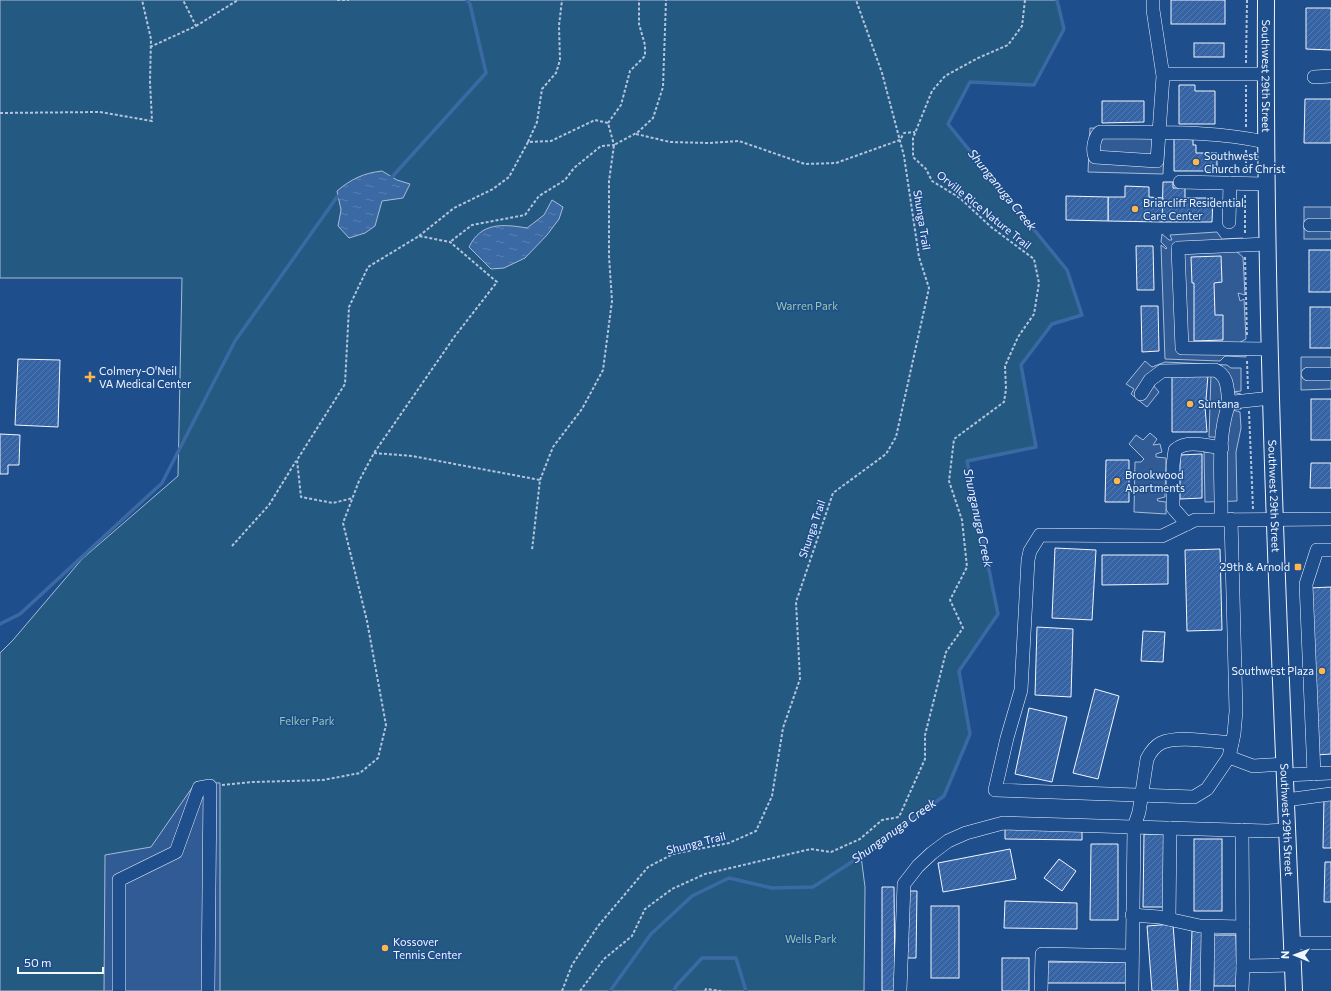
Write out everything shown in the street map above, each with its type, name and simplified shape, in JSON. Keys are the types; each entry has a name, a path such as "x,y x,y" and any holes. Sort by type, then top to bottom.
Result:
{"main road":[{"name":"Southwest 29th Street","path":"1266,0 1265,184 1270,398 1294,991"}],"street":[{"path":"1153,0 1153,10 1163,74 1159,133 1157,161 1095,157 1093,152 1097,136 1100,132 1159,133 1218,134 1265,142"},
{"path":"1163,74 1265,74"},
{"path":"1314,77 1331,76"},
{"path":"1180,182 1265,184"},
{"path":"1229,222 1230,183"},
{"path":"1310,225 1331,225"},
{"path":"1267,244 1178,248 1182,348 1269,349"},
{"path":"1141,394 1150,380 1162,371 1215,370 1222,373 1226,378 1229,404 1225,414 1222,448 1226,519 1236,711 1229,758 1208,789 1194,797 995,790 1007,738 1021,690 1028,560 1030,551 1040,534 1162,536 1195,520 1226,519 1331,519"},
{"path":"1308,374 1331,374"},
{"path":"1229,404 1248,400 1270,398"},
{"path":"1187,524 1170,509 1173,465 1176,448 1193,444 1222,448"},
{"path":"1314,774 1306,584 1317,550 1331,550"},
{"path":"1132,991 1134,827 1139,812 1147,759 1151,752 1160,743 1172,739 1232,743"},
{"path":"1229,758 1253,766 1314,774 1331,773"},
{"path":"119,991 119,880 176,852 199,788 210,786 208,991"},
{"path":"1286,800 1331,794"},
{"path":"900,991 904,884 918,866 937,849 966,833 1003,824 1287,830"},
{"path":"1169,919 1170,828"},
{"path":"1242,830 1242,991"},
{"path":"1132,915 1169,919 1208,927 1243,927"},
{"path":"1207,991 1208,927"},
{"path":"1292,943 1331,943"},
{"path":"1041,991 1042,954 1132,956"},
{"path":"1243,966 1293,965"}],"path":[{"path":"0,112 100,112 152,121 150,82 151,39 142,0"},
{"path":"182,0 196,26"},
{"path":"150,48 196,26 238,0"},
{"path":"337,0 349,0"},
{"path":"232,546 269,505 345,384 349,307 368,267 419,236 454,208 493,189 509,177 537,122 542,89 556,73 560,60 559,26 562,0"},
{"path":"608,124 621,105 630,71 644,56 645,46 639,24 639,0"},
{"path":"450,242 472,225 525,215 539,196 565,180 574,168 601,146 614,145 635,134 653,118 663,87 666,0"},
{"name":"Shunga Trail","path":"562,991 572,965 598,926 648,867 673,854 729,843 756,831 772,796 783,728 800,679 796,602 833,493 850,482 886,454 896,437 929,288 919,257 904,156 900,140 882,73 856,0"},
{"name":"Orville Rice Nature Trail","path":"580,991 604,959 632,936 645,909 672,889 705,874 811,849 831,852 860,839 882,820 899,817 925,759 925,735 946,652 964,628 950,600 967,567 962,520 949,481 954,439 1004,402 1006,389 1005,366 1018,337 1034,314 1039,283 1034,259 991,227 960,198 932,181 926,169 913,158 913,138 932,91 945,76 978,58 1008,46 1022,26 1025,0"},
{"path":"1247,0 1245,244 1248,400 1254,519"},
{"path":"528,142 551,142 595,120 608,124"},
{"path":"532,550 540,480 553,447 582,409 603,370 612,301 609,256 609,181 614,145 608,124"},
{"path":"635,134 670,142 709,144 739,141 805,164 836,163 900,140 904,133 916,132"},
{"path":"210,786 331,778 360,773 378,758 386,725 367,621 344,523 359,480 374,453 451,342 497,282 450,242 419,236"},
{"path":"374,453 412,456 540,480"},
{"path":"297,460 302,497 332,503 353,498"},
{"path":"705,991 706,989 721,991"}],"green space":[{"path":"0,0 1057,0 1064,29 1034,85 970,82 948,124 1067,270 1082,315 1052,325 1021,365 1036,447 967,461 998,614 959,671 970,734 944,796 861,856 865,887 864,991 0,991 0,653 13,640 82,559 178,476 182,278 0,278"}],"shaded area":[{"path":"1090,128 1165,130 1163,174 1088,172"},
{"path":"1304,207 1331,207 1331,239 1304,239"},
{"path":"1217,232 1222,239 1243,238 1243,251 1237,252 1243,257 1245,295 1238,293 1240,301 1244,299 1246,339 1239,343 1245,343 1246,357 1225,356 1220,361 1165,359 1161,245 1166,249 1167,248 1161,242 1162,234 1169,240 1172,240 1170,235"},
{"path":"1301,357 1331,357 1331,389 1301,390"},
{"path":"1145,361 1152,367 1165,362 1227,365 1231,368 1241,368 1241,391 1232,392 1241,394 1241,409 1233,410 1240,412 1241,428 1236,452 1237,501 1205,502 1204,452 1213,452 1217,442 1215,437 1209,437 1211,373 1166,374 1153,385 1159,392 1147,407 1131,394 1134,389 1126,384"},
{"path":"1150,433 1157,439 1153,445 1160,444 1162,452 1156,454 1156,457 1166,458 1165,497 1157,499 1158,501 1166,502 1166,514 1134,512 1135,462 1141,462 1144,459 1129,444 1136,435 1143,440"},
{"path":"196,782 220,783 220,991 104,991 105,855 151,847"}],"water":[{"path":"382,171 397,180 410,184 403,198 382,201 375,226 365,233 349,238 338,226 341,210 337,191 358,177 369,173"},
{"path":"552,200 563,207 559,219 547,235 525,258 504,268 491,269 469,247 474,239 486,229 501,226 527,228 544,215"}],"building":[{"path":"1171,0 1225,0 1225,24 1171,24"},
{"path":"1306,8 1331,8 1331,50 1306,49"},
{"path":"1194,43 1224,43 1224,57 1194,57"},
{"path":"1179,85 1195,85 1195,91 1215,91 1215,124 1179,124"},
{"path":"1305,99 1331,99 1331,143 1304,143"},
{"path":"1102,101 1144,101 1144,122 1102,123"},
{"name":"Southwest Church of Christ","path":"1174,138 1193,138 1193,145 1196,145 1196,153 1217,153 1217,171 1174,171"},
{"path":"1163,182 1173,182 1173,188 1185,188 1185,198 1213,198 1212,222 1162,222"},
{"name":"Briarcliff Residential Care Center","path":"1125,186 1149,187 1149,197 1163,198 1162,222 1108,221 1108,197 1125,197"},
{"path":"1066,196 1108,197 1108,221 1066,220"},
{"path":"1136,246 1153,246 1154,290 1137,290"},
{"path":"1309,250 1331,250 1331,292 1309,292"},
{"path":"1221,256 1222,282 1214,283 1215,315 1223,315 1223,340 1194,341 1194,283 1192,283 1191,257"},
{"path":"1141,306 1158,306 1159,351 1142,352"},
{"path":"1310,307 1331,307 1331,348 1310,348"},
{"path":"18,359 60,360 58,427 15,425"},
{"name":"Suntana","path":"1172,374 1208,375 1206,400 1208,401 1208,407 1205,407 1207,432 1172,432"},
{"path":"1311,399 1331,399 1331,440 1311,440"},
{"path":"0,434 20,435 19,465 8,465 8,474 0,474"},
{"path":"1202,454 1202,498 1180,499 1180,455"},
{"name":"Brookwood Apartments","path":"1106,460 1129,460 1129,502 1105,502"},
{"path":"1311,463 1331,463 1331,488 1310,488"},
{"path":"1055,548 1096,550 1092,620 1052,618"},
{"path":"1220,549 1222,630 1187,631 1185,550"},
{"path":"1102,555 1168,555 1168,584 1102,585"},
{"name":"Southwest Plaza","path":"1331,587 1331,754 1316,755 1309,588"},
{"path":"1037,627 1073,629 1071,697 1035,695"},
{"path":"1143,631 1165,632 1163,662 1141,661"},
{"path":"1095,689 1119,696 1098,779 1073,773"},
{"path":"1029,708 1067,717 1052,782 1015,774"},
{"path":"1324,798 1331,798 1331,848 1323,848"},
{"path":"1005,829 1082,830 1082,840 1005,839"},
{"path":"1144,834 1166,834 1165,907 1143,907"},
{"path":"1194,839 1222,839 1222,911 1194,911"},
{"path":"1091,844 1118,844 1118,920 1090,920"},
{"path":"1010,849 1016,879 943,892 938,863"},
{"path":"1059,859 1076,871 1062,891 1044,878"},
{"path":"1325,862 1331,862 1331,902 1324,902"},
{"path":"882,887 894,887 895,991 882,991"},
{"path":"907,891 917,891 916,958 907,958"},
{"path":"1005,901 1077,903 1077,929 1004,928"},
{"path":"931,906 959,906 959,978 931,978"},
{"path":"1173,924 1178,991 1152,991 1147,926"},
{"path":"1192,930 1204,930 1202,991 1190,991"},
{"path":"1213,935 1236,935 1237,986 1214,986"},
{"path":"1002,958 1029,958 1029,991 1002,991"},
{"path":"1046,962 1128,962 1128,983 1046,983"}],"waterway":[{"path":"388,178 392,177 486,73 470,4 467,0"},
{"name":"Shunganuga Creek","path":"610,991 651,934 692,896 729,878 772,888 813,887 861,856 944,796 970,734 959,671 998,614 967,461 1036,447 1021,365 1052,324 1082,315 1067,270 948,124 970,82 1034,85 1064,29 1057,0"},
{"path":"0,624 20,614 162,483 235,341 337,197 343,195"},
{"name":"Shunganuga Creek","path":"674,991 676,986 702,958 736,958 746,991"}],"place":[{"name":"Southwest Church of Christ","path":"1196,162"},
{"name":"Briarcliff Residential Care Center","path":"1135,209"},
{"name":"Colmery-O'Neil VA Medical Center","path":"90,377"},
{"name":"Suntana","path":"1190,404"},
{"name":"Brookwood Apartments","path":"1117,481"},
{"name":"29th & Arnold","path":"1298,567"},
{"name":"Southwest Plaza","path":"1322,671"},
{"name":"Kossover Tennis Center","path":"385,948"}],"park label":[{"name":"Warren Park","path":"807,306"},
{"name":"Felker Park","path":"307,721"},
{"name":"Wells Park","path":"811,939"}]}
